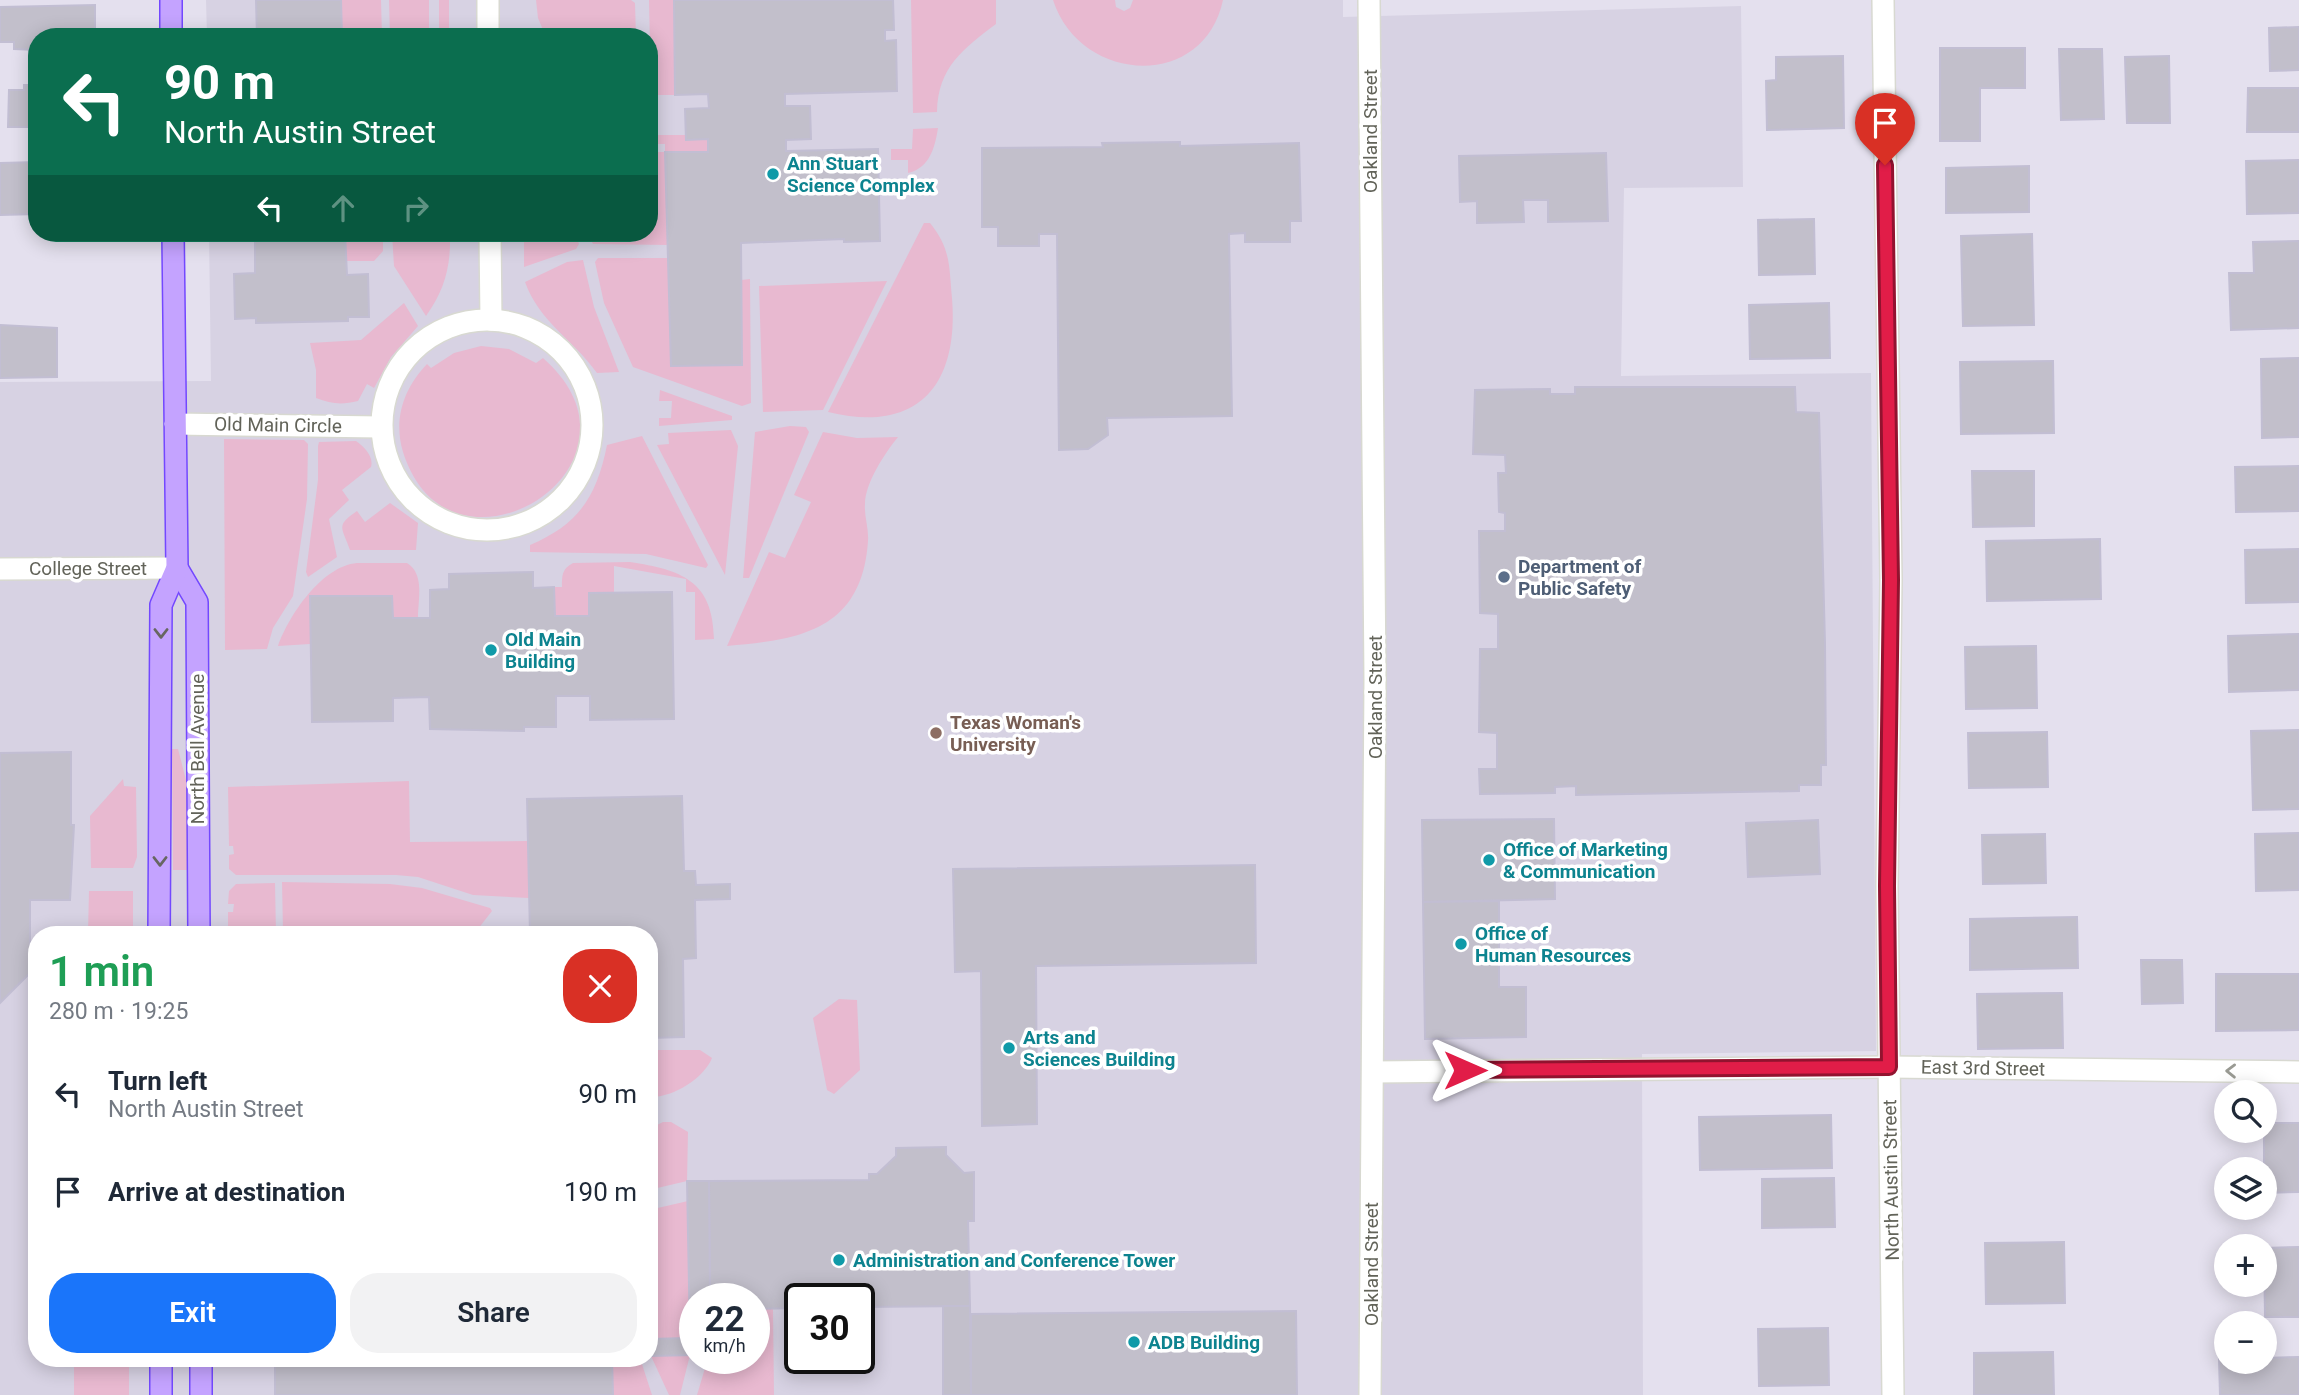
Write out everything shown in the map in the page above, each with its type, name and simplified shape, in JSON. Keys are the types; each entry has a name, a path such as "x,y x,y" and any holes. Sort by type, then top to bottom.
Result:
{"main road":[{"path":"171,0 171,28"},
{"name":"North Bell Avenue","path":"159,926 161,605 177,568 173,242"},
{"name":"North Bell Avenue","path":"177,568 197,602 199,926"},
{"path":"161,1367 161,1395"},
{"path":"201,1367 201,1395"}],"street":[{"path":"488,0 488,28"},
{"name":"Oakland Street","path":"1368,0 1374,481 1370,1395"},
{"name":"North Austin Street","path":"1882,0 1891,580 1887,886 1893,1395"},
{"path":"490,242 491,320"},
{"path":"483,319 510,322 540,334 564,354 582,379 592,414 590,449 581,475 565,497 544,514 520,526 493,531 462,528 433,516 396,482 386,456 381,427 385,395 393,377 416,346 454,325 483,319"},
{"name":"Old Main Circle","path":"175,424 381,427"},
{"name":"College Street","path":"0,569 177,568"},
{"name":"East 3rd Street","path":"1373,1072 1889,1067 2299,1072"}],"shaded area":[{"name":"Texas Woman's University","path":"206,0 1343,0 1343,17 1741,6 1743,187 1624,188 1621,376 1871,373 1876,1051 1642,1054 1643,1395 0,1395 0,382 211,381 209,242 658,242 658,28 207,28"},
{"path":"341,0 381,0 382,28 342,28"},
{"path":"389,0 429,0 429,28 390,28"},
{"path":"439,0 449,0 449,28 439,28"},
{"path":"536,0 631,0 635,3 636,28 542,28"},
{"path":"649,0 674,0 675,95 658,95 658,28 650,28"},
{"path":"911,0 996,0 996,24 954,60 942,83 937,112 913,113"},
{"path":"1053,0 1115,0 1116,7 1124,11 1130,8 1133,0 1223,0 1211,30 1192,50 1168,62 1141,66 1114,61 1088,48 1067,28"},
{"path":"938,128 933,149 922,167 908,173 908,160 891,160 891,149 912,149 913,129"},
{"path":"658,135 686,135 686,140 708,139 708,152 665,152 665,144 658,144"},
{"path":"658,152 665,152 669,245 593,244 592,242 658,242"},
{"path":"924,223 930,223 942,241 950,276 952,329 948,356 940,378 926,396 909,409 886,416 859,417 828,412"},
{"path":"345,242 383,242 383,251 374,261 346,261"},
{"path":"393,242 450,242 446,277 426,316 394,266"},
{"path":"524,242 578,242 576,249 524,267"},
{"path":"598,258 669,258 671,365 742,365 741,280 750,279 751,403 742,406 633,367 604,303 595,262"},
{"path":"583,260 594,307 619,372 597,373 539,309 525,282 567,262"},
{"path":"887,281 823,410 763,412 759,286"},
{"path":"404,303 418,326 391,357 374,388 367,384 358,401 337,403 316,398 316,370 310,343 361,340"},
{"path":"481,346 509,349 536,363 543,358 574,399 579,439 565,474 536,501 500,515 462,515 427,495 403,452 400,416 412,383 427,364 431,368 454,353"},
{"path":"660,390 732,416 732,420 659,426 659,418 671,418 672,401 659,401"},
{"path":"790,426 806,427 809,432 749,578 743,578 755,432"},
{"path":"731,430 738,446 725,575 657,445 669,444 668,433"},
{"path":"823,432 857,438 898,437 868,487 865,509 868,541 863,571 854,594 840,612 823,625 802,634 779,640 727,646 769,552 785,558 811,502 794,495"},
{"path":"642,436 708,565 706,568 646,554 530,552 530,545 562,528 583,506 598,479 607,445"},
{"path":"224,439 304,440 308,444 307,499 293,596 273,628 267,649 225,650"},
{"path":"356,441 370,456 371,467 342,490 349,500 329,519 337,557 308,577 306,572 318,480 319,442"},
{"path":"390,503 418,523 416,550 350,550 342,528 346,520 357,511 365,522"},
{"path":"630,562 665,569 691,581 708,603 714,639 695,640 695,592 686,592 686,579 614,566 614,593 589,593 589,616 555,616 554,587 562,587 563,573 569,565"},
{"path":"357,563 407,563 413,568 419,588 418,618 393,618 392,596 310,596 310,644 278,646 290,620 308,594 331,573"},
{"path":"172,749 178,749 193,807 193,870 173,870"},
{"path":"123,779 124,786 136,787 137,857 133,868 91,868 90,816"},
{"path":"409,781 410,842 528,841 529,898 473,895 418,877 236,875 229,869 229,855 234,854 233,846 229,846 228,787"},
{"path":"282,882 390,884 422,888 490,908 492,911 480,926 283,926"},
{"path":"275,883 276,926 228,926 228,912 233,912 234,904 228,904 229,891 236,884"},
{"path":"89,891 133,891 133,926 88,926"},
{"path":"839,999 857,1000 860,1070 834,1094 827,1090 813,1018"},
{"path":"658,1050 700,1050 712,1058 695,1079 668,1094 658,1096"},
{"path":"671,1122 688,1132 687,1181 658,1188 658,1124"},
{"path":"688,1201 689,1283 679,1283 679,1338 658,1339 658,1208"},
{"path":"770,1309 773,1309 774,1395 697,1395 703,1374 770,1374"},
{"path":"679,1355 679,1374 685,1374 680,1395 669,1395 658,1367 658,1356"},
{"path":"74,1367 129,1367 129,1395 74,1395"},
{"path":"612,1367 643,1367 652,1395 613,1395"}],"building":[{"path":"256,0 341,0 342,28 257,28"},
{"name":"Ann Stuart Science Complex","path":"674,0 893,0 894,30 885,30 885,41 896,40 897,91 785,94 785,106 810,106 811,139 786,140 786,151 878,149 880,241 844,242 844,239 741,243 742,365 671,366 665,152 708,152 708,139 686,140 685,109 709,108 708,94 675,95"},
{"path":"95,5 95,28 28,28 28,50 14,49 14,42 0,42 0,7"},
{"path":"2299,27 2299,70 2270,71 2269,28"},
{"path":"1940,48 2025,48 2025,88 1980,88 1980,141 1940,141"},
{"path":"2059,49 2102,49 2104,119 2061,120"},
{"path":"1843,56 1844,128 1767,130 1766,81 1776,80 1776,57"},
{"path":"2169,56 2170,123 2127,123 2125,57"},
{"path":"24,85 28,85 28,127 8,127 9,90 24,90"},
{"path":"2248,88 2299,88 2299,132 2247,132"},
{"path":"1180,142 1180,146 1299,143 1301,221 1290,221 1290,242 1245,242 1245,233 1229,234 1232,416 1107,418 1108,435 1088,449 1059,450 1057,234 1039,234 1039,246 998,246 998,227 982,227 982,148 1103,147 1102,143"},
{"path":"1606,153 1608,221 1548,222 1548,200 1523,200 1524,222 1477,223 1477,201 1460,202 1459,156"},
{"path":"2299,160 2299,213 2247,214 2246,161"},
{"path":"28,162 28,214 0,215 0,163"},
{"path":"2029,166 2029,212 1946,213 1946,168"},
{"path":"1814,219 1815,274 1759,275 1758,220"},
{"path":"2032,234 2034,325 1963,326 1961,236"},
{"path":"2299,241 2299,328 2231,330 2229,273 2254,273 2253,242"},
{"path":"255,242 345,242 347,275 368,274 369,317 348,317 348,321 256,323 256,318 235,319 234,274 255,273"},
{"path":"1829,303 1830,358 1750,359 1749,305"},
{"path":"0,325 57,328 57,377 0,378"},
{"path":"2299,358 2299,437 2262,438 2261,359"},
{"path":"2053,361 2054,433 1961,434 1960,362"},
{"path":"1575,387 1795,387 1796,412 1819,413 1826,765 1821,765 1821,785 1799,785 1799,791 1576,795 1576,786 1555,787 1555,793 1480,794 1479,769 1497,769 1497,733 1479,732 1480,649 1498,649 1498,614 1480,613 1479,531 1505,531 1505,513 1499,512 1498,473 1506,473 1505,455 1473,454 1475,390 1550,389 1550,394 1575,394"},
{"path":"2299,466 2299,511 2236,512 2235,467"},
{"path":"1972,471 2034,471 2034,526 1973,527"},
{"path":"2100,539 2101,599 1987,601 1986,541"},
{"path":"2299,549 2299,602 2246,603 2245,550"},
{"name":"Old Main Building","path":"533,572 533,588 554,587 555,616 589,616 589,593 672,592 674,719 590,720 590,696 556,696 556,727 524,727 524,731 430,729 429,697 393,698 393,721 312,722 310,596 392,596 393,618 430,618 430,590 449,589 449,574"},
{"path":"2299,634 2299,690 2229,692 2228,636"},
{"path":"2036,646 2037,708 1966,709 1965,647"},
{"path":"2299,730 2299,809 2253,810 2251,731"},
{"path":"2047,732 2048,787 1969,788 1968,733"},
{"path":"71,752 71,825 74,825 70,900 30,900 28,975 0,1003 0,753"},
{"path":"682,796 684,871 695,871 696,885 730,884 730,899 695,900 696,958 683,959 684,1037 658,1038 658,926 530,926 527,799"},
{"name":"Office of Marketing & Communication","path":"1554,819 1555,899 1423,902 1422,820"},
{"path":"1818,820 1820,874 1748,877 1746,823"},
{"path":"2299,833 2299,890 2256,891 2255,834"},
{"path":"2045,834 2046,883 1983,884 1982,835"},
{"name":"Arts and Sciences Building","path":"1255,865 1256,963 1036,966 1037,1124 982,1126 981,971 955,972 953,869"},
{"name":"Office of Human Resources","path":"1499,901 1499,987 1526,987 1526,1037 1425,1039 1423,902"},
{"path":"2077,917 2078,968 1970,970 1970,919"},
{"path":"2141,960 2182,960 2183,1003 2142,1004"},
{"path":"2216,974 2299,974 2299,1030 2216,1031"},
{"path":"2062,993 2063,1048 1978,1049 1977,994"},
{"path":"1831,1115 1832,1168 1700,1170 1699,1117"},
{"path":"2277,1123 2299,1123 2299,1192 2277,1193 2277,1157 2264,1157 2264,1143 2277,1143"},
{"name":"Administration and Conference Tower","path":"946,1147 946,1155 964,1173 974,1172 974,1221 968,1221 970,1306 875,1307 875,1283 784,1283 784,1308 770,1309 770,1283 710,1283 709,1181 869,1180 869,1174 877,1174 896,1156 896,1148"},
{"path":"1834,1178 1835,1227 1762,1228 1762,1179"},
{"path":"687,1181 709,1181 710,1283 689,1283"},
{"path":"2064,1242 2065,1303 1986,1304 1985,1243"},
{"path":"2299,1247 2299,1317 2277,1317 2277,1311 2265,1311 2265,1297 2277,1297 2277,1248"},
{"path":"943,1306 970,1306 971,1395 943,1395"},
{"name":"ADB Building","path":"1296,1311 1297,1395 971,1395 971,1314"},
{"path":"1828,1328 1829,1385 1759,1386 1758,1329"},
{"path":"679,1338 679,1355 658,1356 658,1339"},
{"path":"2053,1352 2054,1395 1974,1395 1974,1353"},
{"path":"2299,1357 2299,1395 2220,1395 2219,1374 2277,1374 2277,1358"},
{"path":"275,1367 612,1367 613,1395 275,1395"}],"place":[{"name":"Ann Stuart Science Complex","path":"773,174"},
{"name":"Department of Public Safety","path":"1504,577"},
{"name":"Old Main Building","path":"491,650"},
{"name":"Texas Woman's University","path":"936,733"},
{"name":"Office of Marketing & Communication","path":"1489,860"},
{"name":"Office of Human Resources","path":"1461,944"},
{"name":"Arts and Sciences Building","path":"1009,1048"},
{"name":"Administration and Conference Tower","path":"839,1260"},
{"name":"ADB Building","path":"1134,1342"}],"route":[{"path":"1465,1070 1889,1067 1887,886 1891,580 1885,165"}]}
